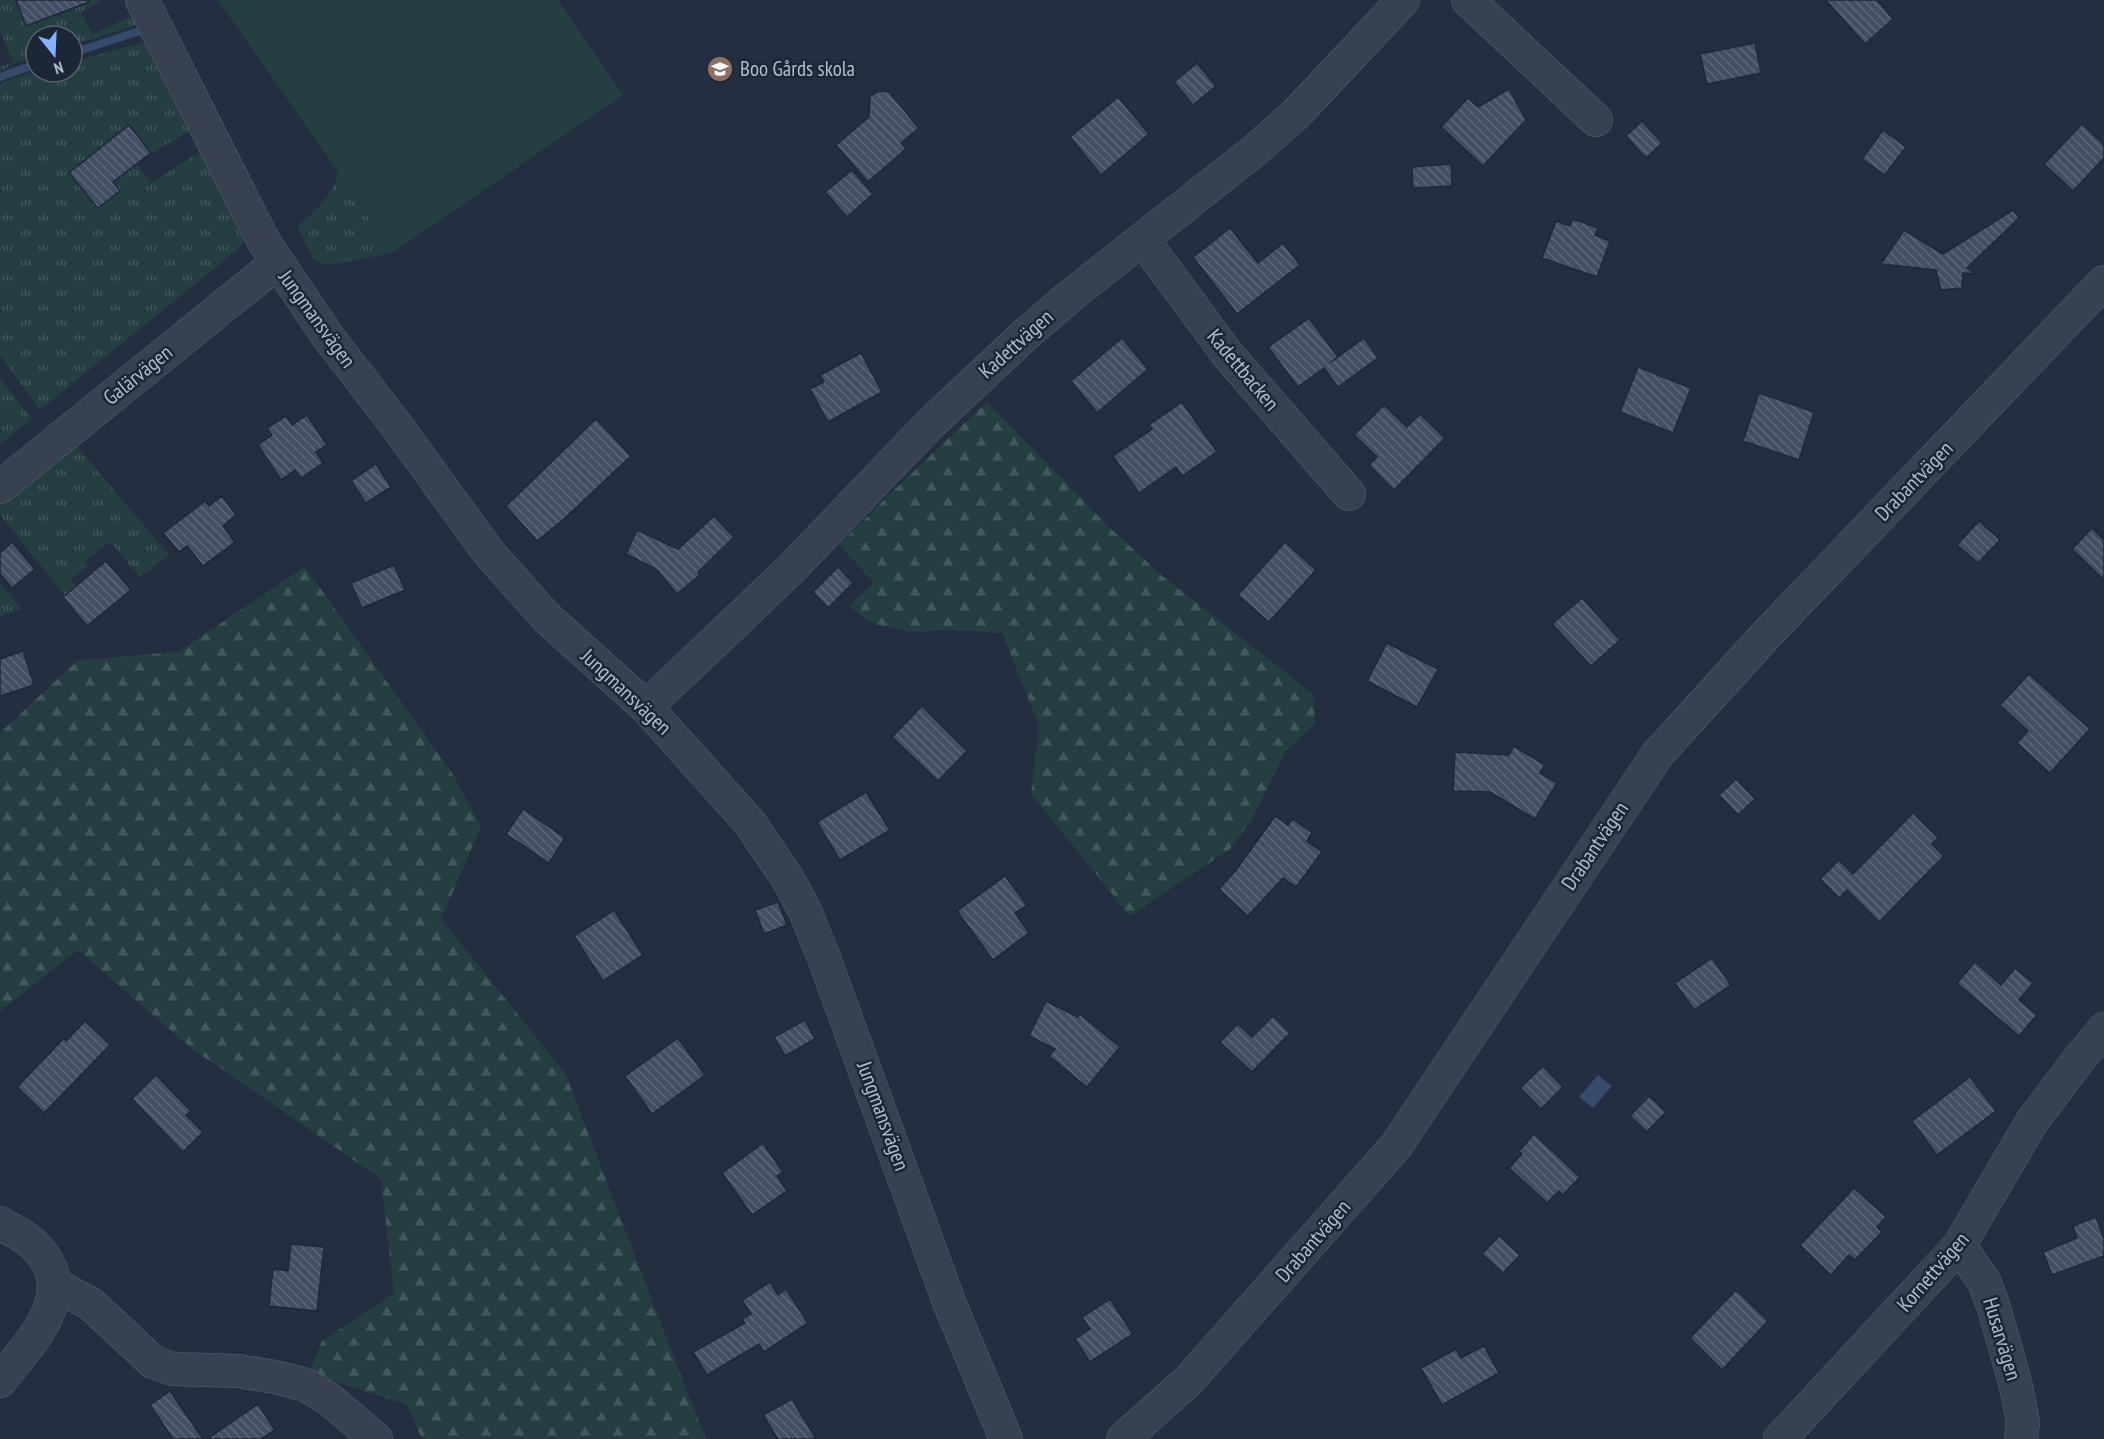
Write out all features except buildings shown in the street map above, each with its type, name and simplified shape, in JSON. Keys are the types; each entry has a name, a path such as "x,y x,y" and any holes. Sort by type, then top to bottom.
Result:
{"street":[{"name":"Jungmansvägen","path":"142,0 264,242 329,338 396,425 489,553 547,618 646,707 727,794 778,863 805,911 825,958 949,1302 1006,1439"},
{"name":"Kadettvägen","path":"646,707 791,569 930,424 1060,304 1254,151 1295,115 1403,0"},
{"path":"1468,0 1596,120"},
{"name":"Kadettbacken","path":"1143,240 1228,355 1349,494"},
{"name":"Galärvägen","path":"0,487 276,262"},
{"name":"Drabantvägen","path":"1123,1439 1189,1380 1396,1146 1657,755 1766,635 2104,282"},
{"name":"Kornettvägen","path":"1780,1439 1959,1246 2031,1123 2079,1058 2104,1029"},
{"path":"0,1223 34,1244 50,1263 55,1285 54,1303 37,1333 0,1381"},
{"name":"Husarvägen","path":"1959,1246 1984,1281 1994,1308 2015,1382 2023,1422 2021,1439"},
{"path":"55,1285 91,1304 146,1358 153,1362 173,1369 247,1372 306,1385 330,1400 376,1439"}],"green space":[{"path":"0,0 16,0 25,24 24,61 0,72 0,66 13,63 0,29"},
{"path":"77,0 103,0 81,12 92,34 134,15 137,25 84,41 84,24 31,24 78,6"},
{"path":"218,0 558,0 623,95 392,253"},
{"path":"151,40 197,127 151,153 129,125 70,172 120,191 113,182 137,164 151,183 206,148 247,235 242,246 40,410 0,355 0,85 24,75 24,84 84,84 84,59"},
{"path":"338,172 392,253 328,265 314,260 297,227 328,196"},
{"path":"0,378 32,419 0,444"},
{"path":"987,402 1108,526 1161,575 1313,694 1315,724 1285,752 1252,819 1230,849 1130,916 1031,794 1039,725 1002,633 953,630 910,632 871,623 849,606 874,582 839,545"},
{"path":"74,443 169,555 140,577 110,542 84,561 88,566 70,579 76,586 65,595 0,515 0,503"},
{"path":"305,567 454,776 481,827 441,919 565,1073 707,1439 422,1439 407,1405 309,1373 322,1341 394,1294 381,1179 191,1048 78,950 0,1011 0,733 78,660 178,652"},
{"path":"0,583 22,609 0,616"}],"water":[{"path":"1598,1075 1612,1086 1593,1108 1579,1097"}],"waterway":[{"path":"84,49 140,31"},
{"path":"0,77 24,68"}],"place":[{"name":"Boo Gårds skola","path":"720,69"}]}
